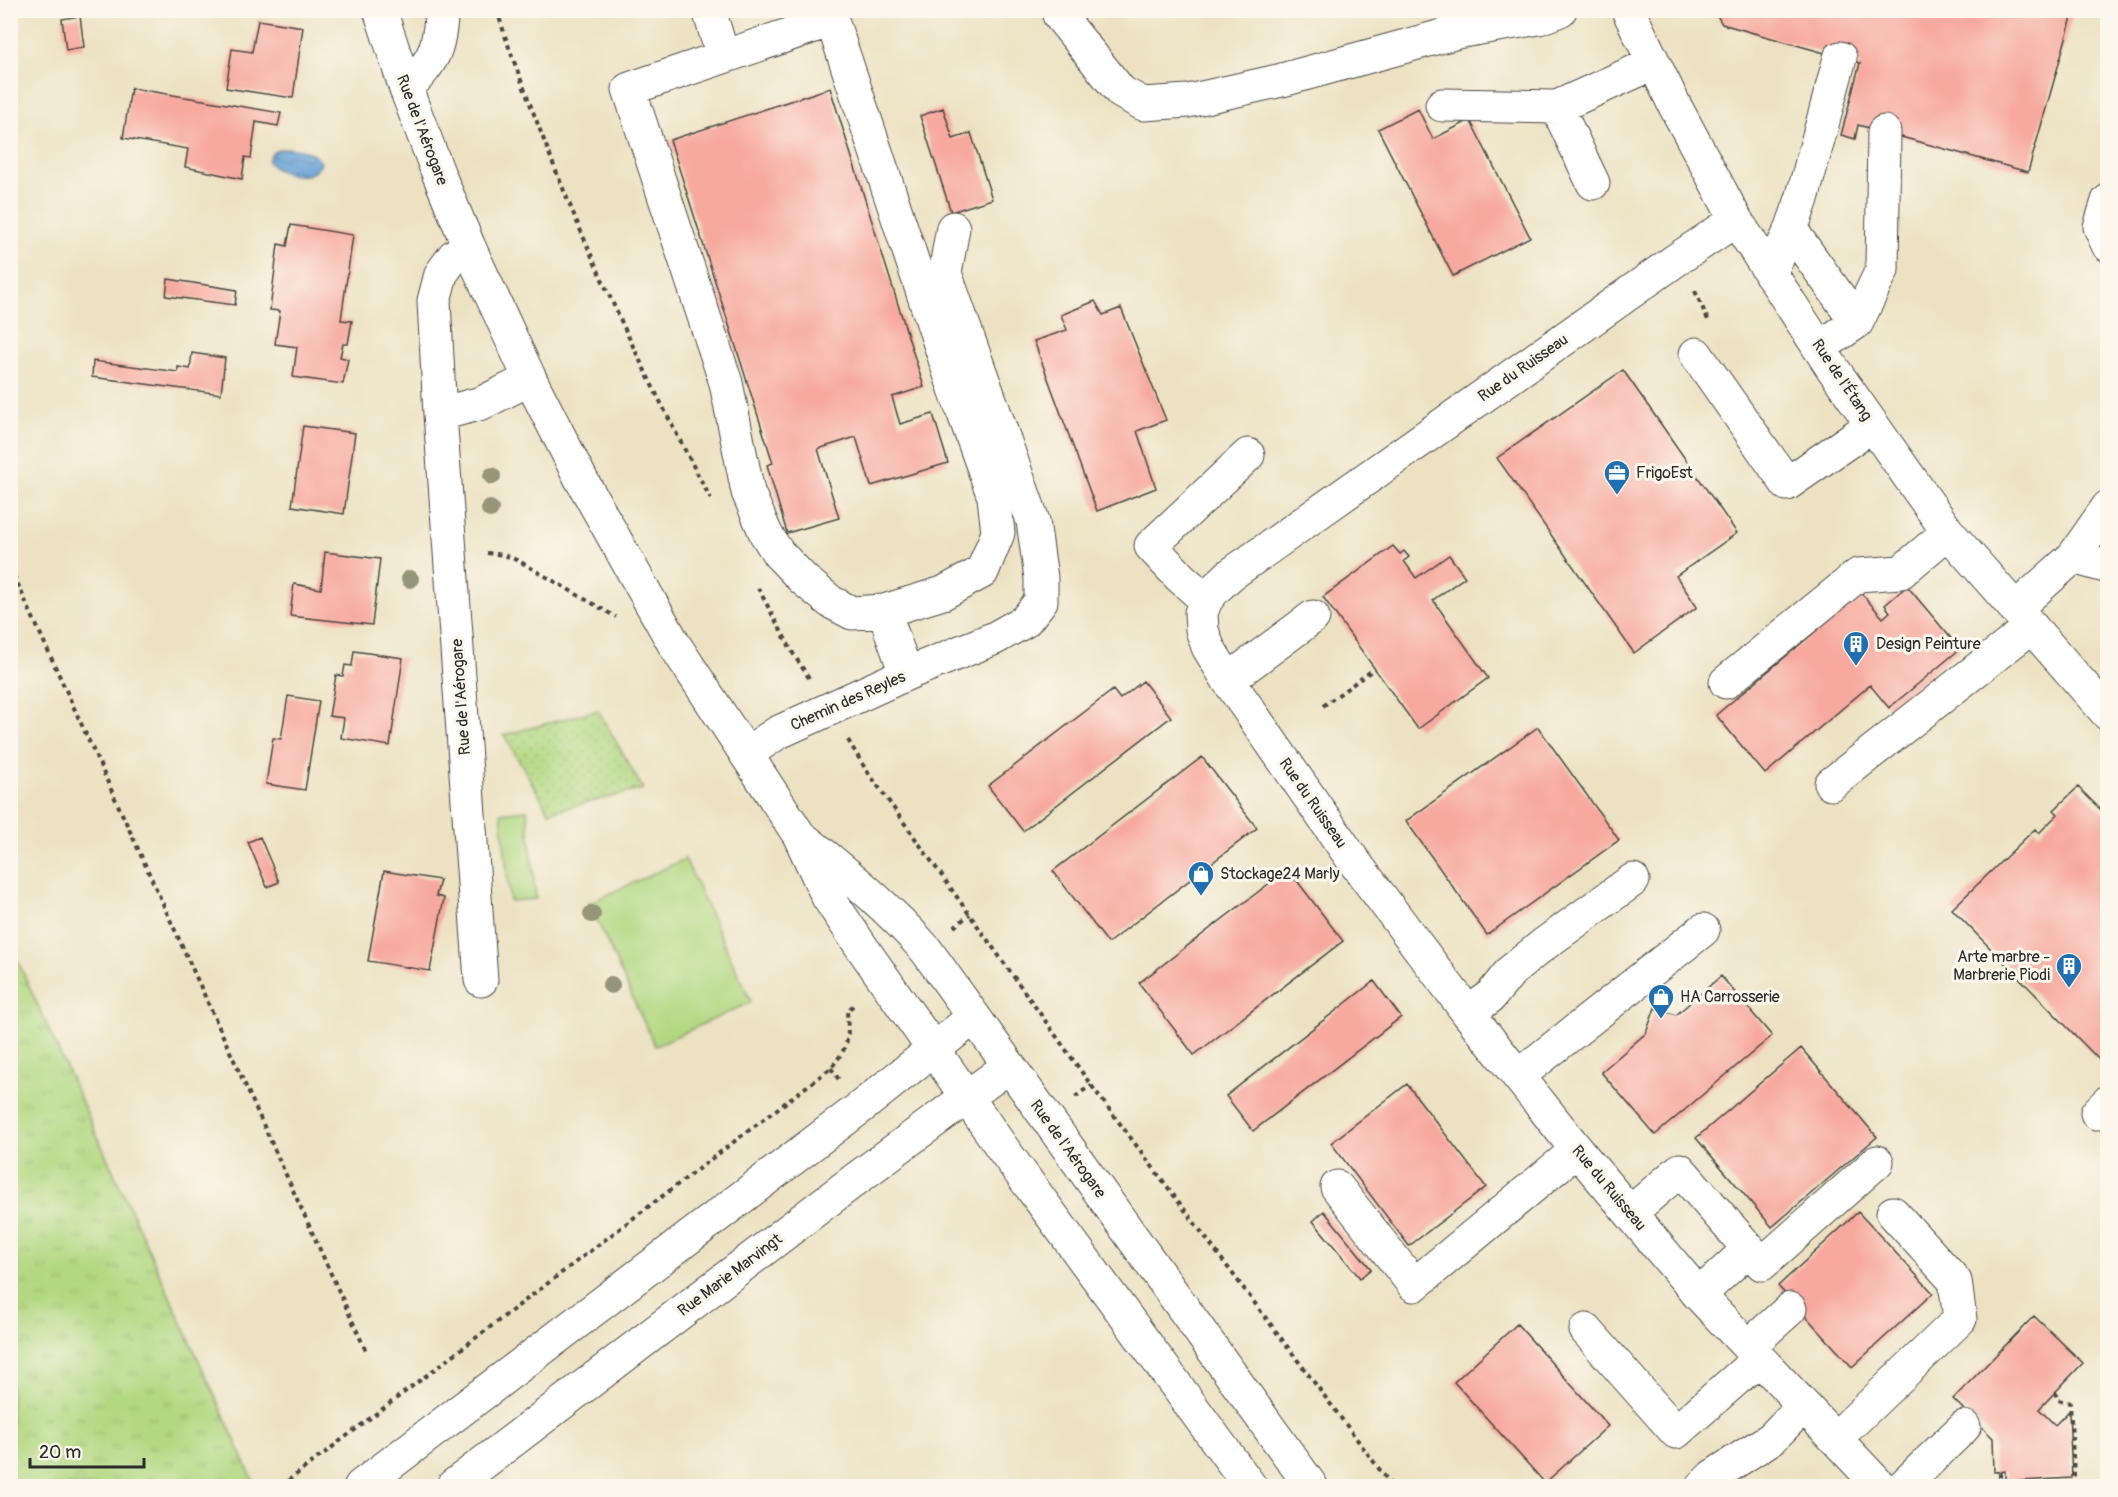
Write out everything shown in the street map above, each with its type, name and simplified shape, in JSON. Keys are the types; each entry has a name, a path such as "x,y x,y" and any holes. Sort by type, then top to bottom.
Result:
{"street":[{"name":"Rue de l'Aérogare","path":"380,10 406,89 469,247 530,379 581,478 653,608 688,667 799,835 828,897 967,1097 1250,1486"},
{"path":"406,89 429,65 439,41 442,10"},
{"path":"709,10 723,57"},
{"path":"1059,15 1121,92 1143,104 1209,97 1282,80 1457,32 1539,18 1560,10"},
{"name":"Rue de l'Étang","path":"1628,10 1736,220 1819,348 1948,532 2022,619 2108,714"},
{"path":"832,20 955,389 994,497 998,533 982,572 943,593 884,611 852,613 831,602 803,579 766,534 747,492 726,383 628,89 832,20"},
{"path":"1770,273 1791,230 1802,199 1840,58"},
{"path":"1442,105 1557,108 1654,63"},
{"path":"1557,108 1593,183"},
{"path":"1819,348 1857,322 1882,270 1884,132"},
{"path":"2108,201 2100,227 2108,245"},
{"name":"Rue du Ruisseau","path":"1736,220 1230,575 1206,600 1201,613 1202,630 1208,647 1228,680 1353,860 1468,1013 1577,1150 1699,1295 1880,1486"},
{"name":"Chemin des Reyles","path":"746,754 777,733 906,674 995,638 1025,621 1041,601 1033,521 945,273 953,228"},
{"path":"1791,230 1857,322"},
{"name":"Rue de l'Aérogare","path":"469,247 454,256 441,274 434,301 440,414 482,980"},
{"path":"1696,354 1787,484 1872,425"},
{"path":"440,414 482,403 530,379"},
{"path":"1206,600 1180,577 1151,546 1248,455"},
{"path":"1831,784 2022,619 2073,557 2108,507"},
{"path":"1726,682 1858,574 1901,572 1948,532"},
{"path":"2073,557 2108,567"},
{"path":"884,611 906,674"},
{"path":"1228,680 1313,617"},
{"name":"Rue de l'Aérogare","path":"799,835 849,874 926,950 1311,1486"},
{"path":"1468,1013 1490,997 1510,971 1633,880"},
{"path":"1518,1076 1703,930"},
{"path":"361,1486 861,1107 974,1017"},
{"name":"Rue Marie Marvingt","path":"453,1486 1009,1065"},
{"path":"1337,1187 1414,1285 1577,1150"},
{"path":"1630,1213 1680,1170 1762,1264 1877,1162"},
{"path":"1834,1439 1960,1319 1955,1281 1893,1213"},
{"path":"1699,1295 1749,1249"},
{"path":"1586,1329 1677,1432 1753,1353 1790,1309"},
{"path":"1703,1486 1713,1476 1772,1438 1803,1406"},
{"path":"1903,1486 1964,1427"}],"path":[{"path":"497,10 564,193 610,300 716,509"},
{"path":"1676,260 1692,283 1711,325 1696,354"},
{"path":"450,555 489,553 504,555 519,561 617,618 627,620 653,608"},
{"path":"10,567 366,1351"},
{"path":"755,582 794,655 865,768 1091,1085 1392,1486"},
{"path":"1323,706 1374,669"},
{"path":"280,1486 831,1068 845,1050 848,1036 846,1011 885,980"},
{"path":"2055,1392 2058,1400 2070,1403 2074,1475 2072,1486"},
{"path":"2000,1472 2000,1486"}],"green space":[{"path":"598,710 643,789 549,812 504,735"},
{"path":"527,810 536,899 510,901 501,813"},
{"path":"685,859 751,1002 655,1046 589,903"},
{"path":"11,946 253,1480 244,1486 11,1486"}],"water":[{"path":"287,148 310,153 321,163 317,169 304,175 279,170 268,161 274,151"}],"building":[{"path":"1714,10 2074,10 2028,172 1858,125 1855,139 1841,135 1860,63 1722,24"},
{"path":"80,16 84,47 66,50 62,19"},
{"path":"258,20 303,27 293,98 226,88 232,49 252,52"},
{"path":"131,88 281,113 278,126 256,122 251,158 245,157 242,179 185,167 188,149 123,138"},
{"path":"830,88 924,387 892,397 900,424 933,414 948,463 871,486 856,437 818,449 839,518 787,533 767,465 773,463 670,140"},
{"path":"943,108 953,139 971,133 992,199 951,212 920,116"},
{"path":"1418,109 1433,139 1470,120 1530,237 1453,276 1378,129"},
{"path":"291,225 353,235 341,320 352,321 348,344 343,344 340,357 348,359 343,384 293,377 297,347 275,344 280,311 270,310 278,244 287,246"},
{"path":"168,279 237,290 235,305 166,296"},
{"path":"1095,301 1103,315 1121,308 1166,420 1137,431 1156,488 1097,511 1034,341 1067,330 1061,315"},
{"path":"192,353 225,358 221,394 92,377 93,361 178,372 178,367 190,369"},
{"name":"FrigoEst","path":"1623,370 1737,533 1676,576 1697,607 1634,653 1497,458"},
{"path":"303,426 355,433 344,514 292,506"},
{"path":"1393,546 1400,554 1404,551 1409,557 1404,561 1416,578 1449,555 1465,577 1433,600 1488,678 1418,729 1323,597"},
{"path":"325,552 380,559 372,625 290,616 294,584 321,589"},
{"name":"Design Peinture","path":"1907,586 1960,649 1889,708 1870,685 1765,774 1716,715 1861,593 1883,618 1890,612 1885,605"},
{"path":"354,651 403,658 390,746 341,738 344,718 329,716 336,675 343,676 345,665 352,666"},
{"path":"1143,681 1171,717 1023,831 988,786 1113,690 1120,699"},
{"path":"288,696 319,701 305,790 266,784 273,738 281,739"},
{"path":"1538,727 1619,840 1487,935 1406,821"},
{"path":"1202,757 1257,828 1108,943 1053,871"},
{"name":"Arte marbre - Marbrerie Piodi","path":"2078,787 2108,817 2108,1069 1952,909 2035,829 2039,833 2058,814 2054,810"},
{"path":"260,837 279,882 267,887 248,842"},
{"path":"1288,869 1343,941 1194,1055 1139,983"},
{"path":"384,871 440,880 436,896 444,898 430,971 368,961"},
{"path":"1721,976 1772,1036 1655,1135 1601,1072 1646,1033 1655,1008 1676,1015"},
{"path":"1374,981 1401,1017 1253,1131 1226,1096"},
{"path":"1801,1048 1877,1137 1772,1227 1696,1138"},
{"path":"1407,1084 1486,1187 1409,1246 1331,1143"},
{"path":"1324,1211 1371,1269 1360,1278 1313,1221"},
{"path":"1858,1212 1933,1293 1852,1367 1778,1286"},
{"path":"2034,1316 2083,1363 2039,1409 2055,1425 2069,1411 2072,1478 2005,1482 2005,1471 1994,1472 1993,1438 1953,1399"},
{"path":"1517,1324 1608,1426 1545,1483 1454,1382"}],"place":[{"name":"FrigoEst","path":"1617,496"},
{"name":"Design Peinture","path":"1856,667"},
{"name":"Stockage24 Marly","path":"1201,897"},
{"name":"Arte marbre - Marbrerie Piodi","path":"2069,989"},
{"name":"HA Carrosserie","path":"1661,1020"}]}
